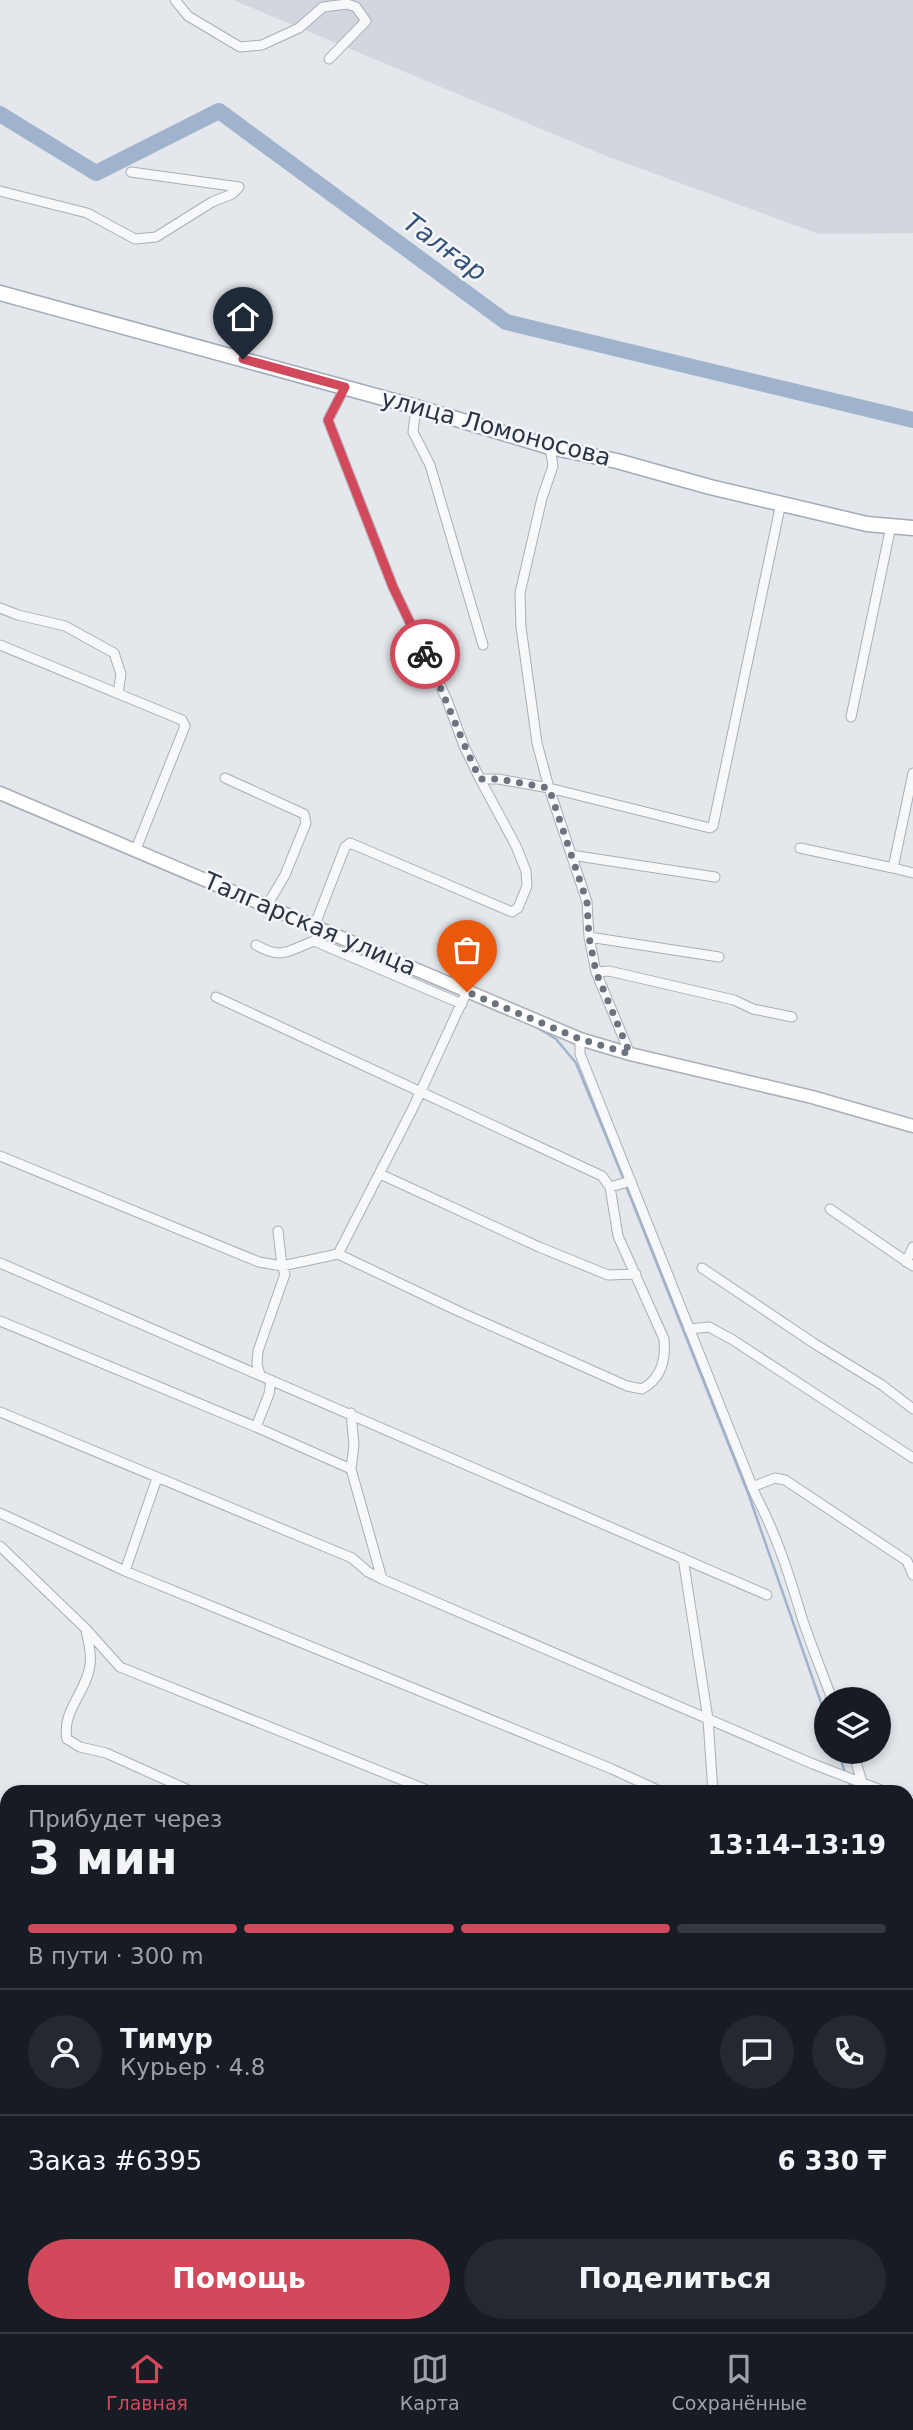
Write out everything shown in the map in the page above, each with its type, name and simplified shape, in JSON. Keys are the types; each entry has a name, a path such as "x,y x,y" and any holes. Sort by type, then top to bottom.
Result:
{"main road":[{"name":"улица Ломоносова","path":"0,293 345,387 550,447 617,461 867,524 913,528"}],"street":[{"path":"175,0 188,16 240,47 262,45 299,28 323,7 347,4 356,7 366,21 329,59"},
{"path":"0,191 87,214 135,239 156,237 212,202 232,194 239,187 131,172"},
{"path":"314,927 345,847 350,843 512,912 516,911 527,886 526,871 516,846 464,746 447,699 393,587 328,420 345,387"},
{"path":"416,407 413,432 430,464 483,645"},
{"path":"550,447 553,466 542,498 520,593 521,627 534,720 549,788 587,902 589,937 596,972 630,1054"},
{"path":"480,779 498,779 549,788 710,828 713,826 781,503"},
{"path":"851,717 891,526"},
{"path":"0,608 65,626 114,653 121,674 118,694"},
{"path":"0,645 182,720 185,726 136,849"},
{"path":"893,868 913,773"},
{"path":"226,779 304,814 306,818 285,875 266,907"},
{"name":"Талгарская улица","path":"0,793 314,927 465,997 580,1039 662,1063 812,1097 913,1126"},
{"path":"800,848 913,873"},
{"path":"571,855 715,877"},
{"path":"589,937 719,957"},
{"path":"256,945 279,955 314,941 465,997 380,1174 338,1254"},
{"path":"596,972 609,971 734,1000 753,1009 792,1017"},
{"path":"0,1156 259,1262 282,1266 338,1254 446,1306 627,1386 642,1389 654,1382 666,1354 664,1339 618,1236 610,1187 602,1176 216,997"},
{"path":"580,1039 580,1054 627,1182 752,1487 769,1522 828,1687"},
{"path":"380,1174 539,1247 608,1275 636,1274"},
{"path":"610,1187 627,1182"},
{"path":"830,1209 910,1264 913,1248"},
{"path":"260,1375 258,1351 285,1274 278,1231"},
{"path":"0,1263 767,1594"},
{"path":"702,1268 794,1331 882,1385 913,1409"},
{"path":"0,1321 351,1469"},
{"path":"689,1329 709,1327 733,1340 913,1458"},
{"path":"256,1427 267,1402 271,1380"},
{"path":"0,1412 352,1558 368,1572 382,1579 847,1777 859,1785"},
{"path":"351,1413 354,1445 351,1469 382,1579"},
{"path":"125,1571 157,1478"},
{"path":"752,1487 775,1478 785,1480 907,1561 913,1575"},
{"path":"0,1513 125,1571 647,1785"},
{"path":"0,1546 86,1629 120,1667 415,1785"},
{"path":"683,1558 708,1719 713,1785"},
{"path":"86,1629 91,1656 90,1668 64,1726 66,1739 80,1747 106,1753 177,1785"},
{"path":"856,1764 862,1785"}],"shaded area":[{"path":"233,0 913,0 913,233 819,234 606,156"}],"waterway":[{"name":"Талғар","path":"0,114 96,173 219,111 506,322 913,420"},
{"path":"0,800 239,901"},
{"path":"538,1028 556,1039 576,1063 624,1180"},
{"path":"626,1186 748,1493 816,1687"},
{"path":"842,1764 845,1772"}],"way so far":[{"path":"425,654 480,779 498,779 549,788 587,902 589,937 596,972 630,1054 580,1039 467,992"}],"route":[{"path":"243,359 345,387 328,420 393,587 425,654"}]}
